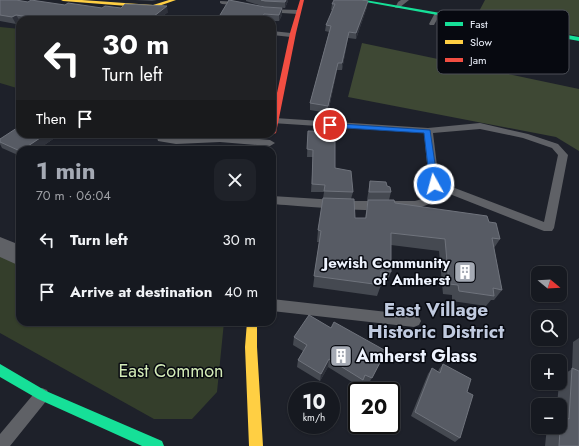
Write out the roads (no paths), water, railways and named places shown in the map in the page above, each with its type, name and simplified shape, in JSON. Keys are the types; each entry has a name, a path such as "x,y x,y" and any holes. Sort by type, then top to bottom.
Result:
{"main road":[{"path":"63,0 153,7 174,0"},
{"path":"276,101 286,70 291,35 302,0"},
{"path":"357,0 437,14"},
{"path":"569,37 579,39"},
{"path":"252,326 251,347 256,446"},
{"path":"0,370 42,395 157,446"}],"street":[{"path":"0,246 16,254"}],"lane":[{"path":"397,7 400,2 406,0"},
{"path":"222,2 248,5"},
{"path":"260,8 265,10 298,12"},
{"path":"432,24 437,14"},
{"path":"276,33 291,35"},
{"path":"276,121 428,131 480,126 555,146 563,155 548,228 434,184 428,131"},
{"path":"161,138 167,141 192,142 219,139 270,140"},
{"path":"276,200 392,206 415,205 425,202 440,187"},
{"path":"276,305 414,321"},
{"path":"0,446 42,395"},
{"path":"117,446 125,432"}],"place":[{"name":"Jewish Community of Amherst","path":"465,272"},
{"name":"Amherst Glass","path":"341,356"}],"district":[{"name":"East Village Historic District","path":"436,320"}],"park label":[{"name":"East Common","path":"171,371"}]}
